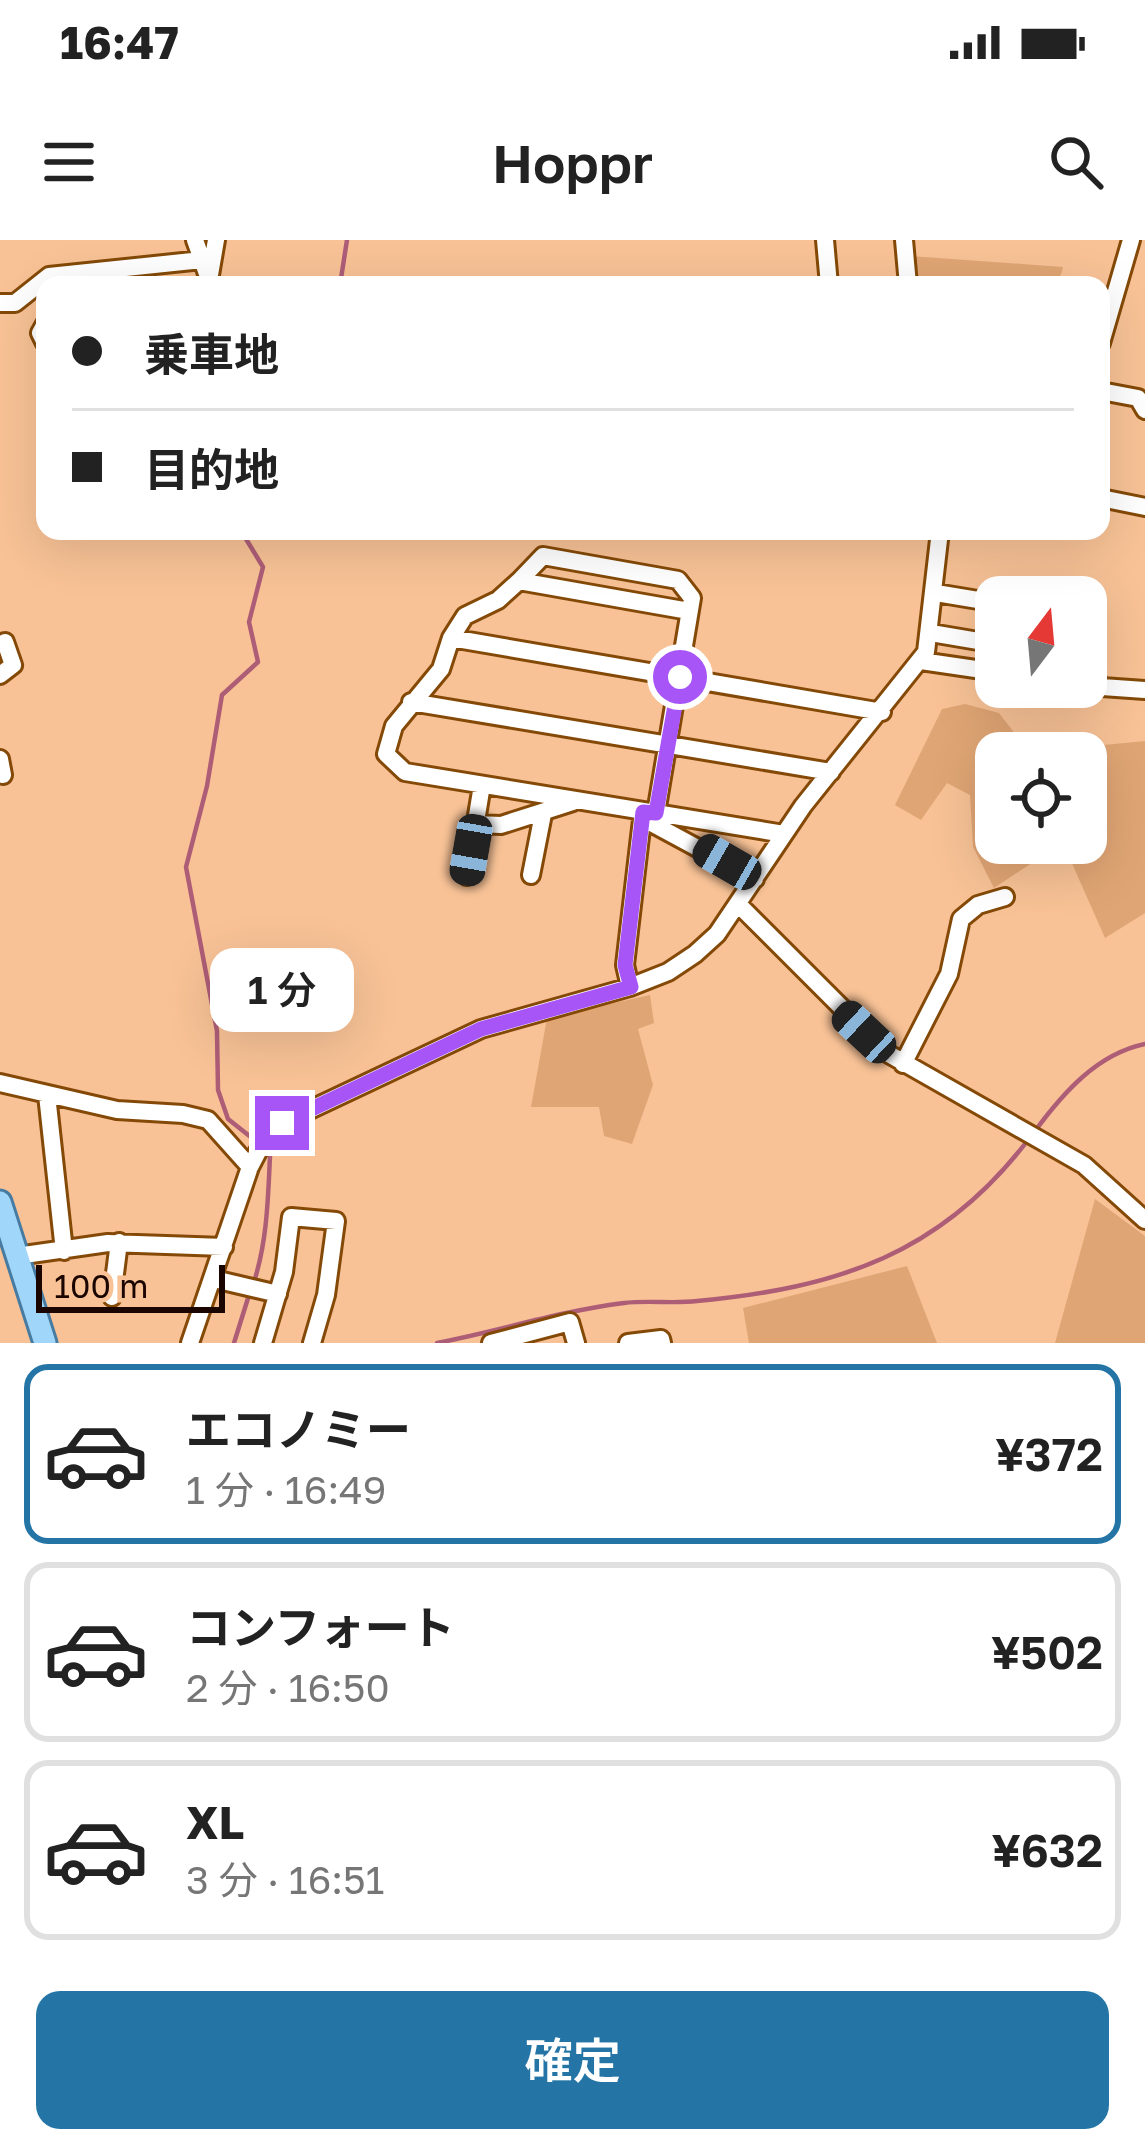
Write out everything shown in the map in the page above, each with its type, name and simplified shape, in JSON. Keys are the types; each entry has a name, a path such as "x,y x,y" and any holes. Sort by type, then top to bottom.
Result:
{"main road":[{"path":"0,1202 45,1343"}],"street":[{"path":"195,240 208,276"},
{"path":"211,276 216,240"},
{"path":"825,240 828,276"},
{"path":"904,240 907,276"},
{"path":"1110,313 1131,240"},
{"path":"49,276 202,260"},
{"path":"0,303 15,304 36,289"},
{"path":"33,292 36,297"},
{"path":"1110,393 1138,398 1145,410"},
{"path":"1110,500 1145,507"},
{"path":"190,1343 250,1167 263,1142 282,1123 481,1029 631,987 668,972 695,954 739,905 784,833 921,661 931,633 939,540"},
{"path":"631,987 625,965 647,814 668,744 692,598 678,580 543,556 498,600 464,616 441,669 394,726 386,754 405,772 647,814 784,833"},
{"path":"518,581 689,611"},
{"path":"936,593 975,600"},
{"path":"931,633 975,640"},
{"path":"451,638 882,712"},
{"path":"0,675 13,665 4,641"},
{"path":"921,661 975,669"},
{"path":"1107,687 1145,690"},
{"path":"412,702 831,772"},
{"path":"466,877 482,784"},
{"path":"475,824 501,825 578,801"},
{"path":"531,875 543,814"},
{"path":"647,814 754,879"},
{"path":"903,1064 949,974 961,919 978,904 1005,897"},
{"path":"739,905 841,1010 903,1064 1084,1165 1145,1220"},
{"path":"0,1083 117,1110 208,1120 250,1167"},
{"path":"47,1095 64,1251"},
{"path":"263,1343 278,1294 291,1217 336,1221 326,1295 312,1343"},
{"path":"17,1256 119,1242 224,1247"},
{"path":"112,1297 119,1242"},
{"path":"214,1279 278,1294"},
{"path":"491,1343 518,1341 570,1322 576,1343"},
{"path":"628,1343 661,1339 662,1343"}],"shaded area":[{"path":"910,256 1063,267 1060,276 912,276"},
{"path":"965,704 999,713 1014,732 975,732 975,851 970,795 947,783 921,820 895,805 942,709"},
{"path":"1145,741 1145,913 1105,938 1072,864 1107,864 1107,745"},
{"path":"982,864 1030,864 994,888"},
{"path":"650,995 654,1023 638,1029 653,1085 632,1144 604,1136 599,1107 531,1107 547,1018"},
{"path":"1095,1199 1145,1236 1145,1343 1055,1343"},
{"path":"907,1266 937,1343 749,1343 743,1308"}],"waterway":[{"path":"341,276 347,240"},
{"path":"247,540 263,567 249,622 258,662 222,695 207,786 186,867 217,1031 218,1090 228,1119 257,1142"},
{"path":"1035,1131 1069,1089 1096,1066 1145,1044"},
{"path":"437,1343 600,1307 748,1295 841,1274 884,1258 960,1211 1028,1140"},
{"path":"253,1285 266,1221 270,1156 265,1150"},
{"path":"234,1343 249,1295"}],"route":[{"path":"282,1123 481,1029 524,1013 631,987 625,965 643,812 656,813 680,677"}]}
